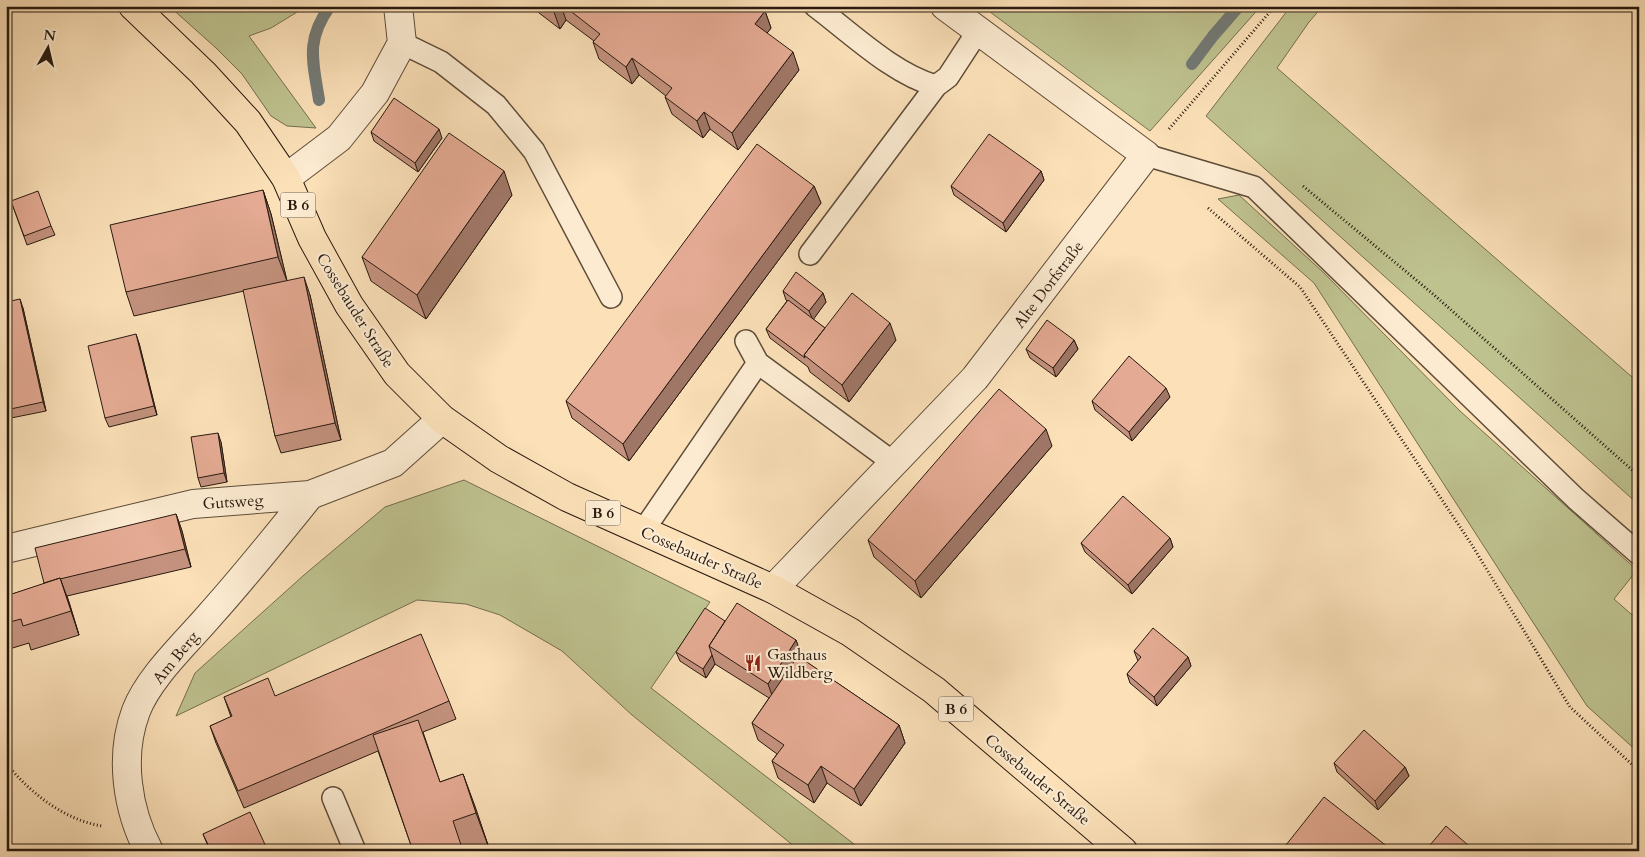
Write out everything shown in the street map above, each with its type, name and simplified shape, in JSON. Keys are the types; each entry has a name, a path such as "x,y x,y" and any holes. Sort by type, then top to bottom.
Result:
{"main road":[{"name":"Cossebauder Straße","path":"133,6 204,72 248,122 286,178 312,238 349,305 397,374 442,419 499,459 567,497 773,589 850,632 934,690 1123,851"}],"street":[{"path":"286,178 338,138 376,93 402,43 398,6"},
{"path":"945,6 1146,156"},
{"name":"Alte Dorfstraße","path":"773,589 975,378 1146,156"},
{"name":"Gutsweg","path":"6,549 193,504 310,495 393,463 442,419"},
{"name":"Am Berg","path":"144,842 126,772 129,738 136,710 158,675 246,574 310,495"}],"lane":[{"path":"815,6 895,66 921,82 936,86"},
{"path":"810,254 936,86 948,78 978,31"},
{"path":"402,43 440,62 496,105 534,151 611,297"},
{"path":"1146,156 1254,187 1576,499 1639,554"},
{"path":"746,341 758,363 894,463"},
{"path":"642,531 758,363"},
{"path":"333,798 355,851"}],"path":[{"path":"1146,156 1276,6"},
{"path":"1254,187 1300,183 1433,294 1639,476"},
{"path":"1205,206 1300,287 1472,545 1570,707 1639,771"},
{"path":"6,763 31,791 75,817 144,842"}],"green space":[{"path":"169,6 307,6 271,28 249,36 316,128 287,126 271,116 242,74"},
{"path":"982,6 1261,6 1150,131"},
{"path":"1291,6 1323,6 1309,22 1277,68 1639,383 1639,505 1206,116"},
{"path":"1239,195 1324,273 1460,411 1637,570 1614,599 1639,621 1639,753 1587,706 1314,283 1218,199"},
{"path":"464,480 710,602 651,688 863,851 800,851 632,715 562,651 500,615 466,604 417,600 176,716 195,673 304,575 385,507"}],"building":[{"path":"546,6 558,6 554,12"},
{"path":"564,6 733,6 735,8 736,6 758,6 765,11 755,24 793,52 732,133 704,112 697,121 665,97 672,88 632,58 626,67 593,42 600,34"},
{"path":"394,98 439,129 415,163 371,132"},
{"path":"449,133 504,171 417,295 362,257"},
{"path":"989,134 1041,171 1003,223 951,186"},
{"path":"757,144 814,186 623,444 566,401"},
{"path":"263,190 278,257 126,292 110,225"},
{"path":"38,191 51,226 24,236 11,201"},
{"path":"796,272 823,293 809,311 783,291"},
{"path":"304,277 335,423 275,436 243,290"},
{"path":"852,293 890,323 842,385 804,355"},
{"path":"20,299 43,402 6,410 6,302"},
{"path":"788,300 825,328 804,355 805,358 766,329"},
{"path":"1047,320 1074,340 1053,368 1026,349"},
{"path":"136,334 154,406 105,418 88,346"},
{"path":"1129,356 1166,388 1129,432 1092,401"},
{"path":"999,389 1046,429 915,581 868,540"},
{"path":"218,433 224,473 198,478 191,437"},
{"path":"1123,496 1170,538 1128,585 1081,543"},
{"path":"176,514 185,549 44,583 35,548"},
{"path":"60,578 71,611 23,626 21,619 6,623 6,596"},
{"path":"737,603 796,640 768,684 709,646"},
{"path":"705,608 725,621 709,646 712,655 703,669 676,652"},
{"path":"1153,628 1188,657 1154,697 1127,674 1141,657 1134,651"},
{"path":"421,634 449,701 238,791 210,726 232,716 224,697 268,678 275,696"},
{"path":"798,656 899,725 854,789 821,766 808,785 772,761 784,745 752,723"},
{"path":"418,720 440,782 463,774 476,813 453,821 463,851 413,851 373,735"},
{"path":"1364,730 1405,767 1375,801 1334,763"},
{"path":"1324,797 1393,851 1293,851 1286,845"},
{"path":"250,812 268,851 211,851 203,834"},
{"path":"1446,826 1468,845 1463,851 1425,851"}],"waterway":[{"path":"319,100 313,62 314,41 322,18 330,6"},
{"path":"1192,64 1239,6"}],"place":[{"name":"Gasthaus Wildberg","path":"753,663"}]}
